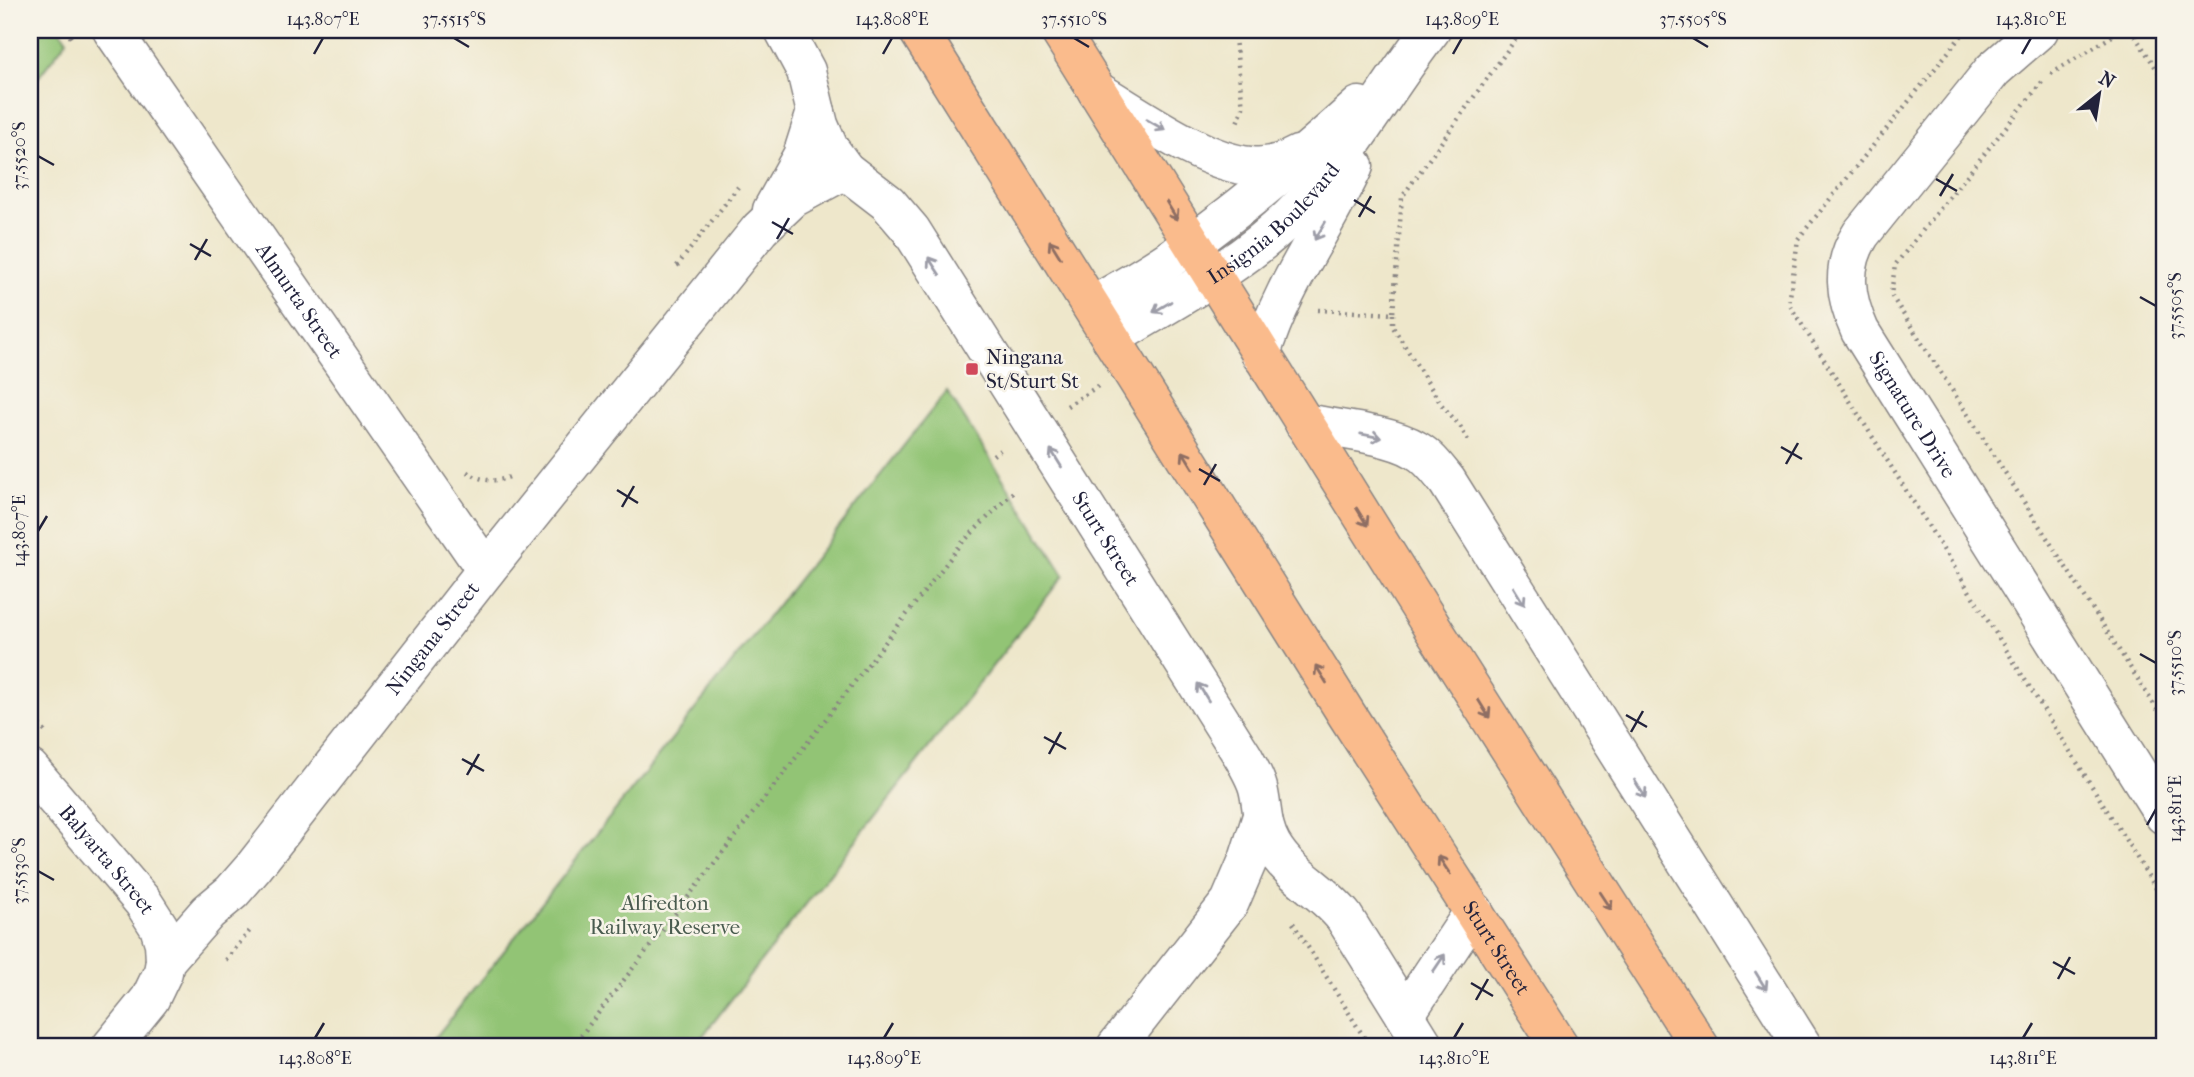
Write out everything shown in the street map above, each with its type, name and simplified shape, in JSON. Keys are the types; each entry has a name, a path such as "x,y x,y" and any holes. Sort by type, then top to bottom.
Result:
{"main road":[{"name":"Sturt Street","path":"918,30 1347,715 1560,1047"},
{"path":"1059,30 1261,355 1700,1047"}],"street":[{"name":"Almurta Street","path":"112,30 486,570"},
{"name":"Sturt Street","path":"784,30 806,71 823,137 845,170 888,203 911,230 1244,758 1257,785 1261,818 1272,845 1287,865 1282,881 1337,907 1425,1047"},
{"name":"Insignia Boulevard","path":"1101,322 1214,276 1241,259 1301,205 1348,148 1396,76 1431,30"},
{"name":"Signature Drive","path":"2039,30 1993,70 1861,234 1849,257 1848,298 1860,331 2164,815"},
{"name":"Insignia Boulevard","path":"1101,322 1152,271 1321,141 1396,76"},
{"path":"1261,355 1280,304 1343,190 1396,76"},
{"path":"1097,90 1190,144 1237,164 1278,164 1321,141"},
{"name":"Ningana Street","path":"111,1047 150,999 163,972 165,961 253,868 486,570 760,229 802,156 816,112"},
{"name":"Ningana Street","path":"760,229 793,198 845,170"},
{"path":"1304,423 1413,447 1428,459 1447,481 1803,1047"},
{"name":"Balyarta Street","path":"30,769 143,902 159,927 164,943 165,961"},
{"path":"1116,1047 1230,902 1243,873 1261,818"},
{"path":"1217,921 1237,902 1282,881"},
{"path":"1405,1015 1474,911"}],"path":[{"path":"1234,30 1243,108"},
{"path":"1441,404 1393,327 1402,197 1522,30"},
{"path":"2122,30 2046,77 1895,265 1891,295 2164,720"},
{"path":"2132,30 2164,80"},
{"path":"1316,309 1393,314"},
{"path":"1058,412 1100,385"},
{"path":"993,455 1008,445"},
{"path":"572,1047 962,543 1016,489"},
{"path":"1282,881 1282,905 1370,1047"}],"green space":[{"path":"30,30 60,30 67,40 30,88"},
{"name":"Alfredton Railway Reserve","path":"947,391 1064,575 694,1047 428,1047"}],"place":[{"name":"Ningana St/Sturt St","path":"972,369"}]}
